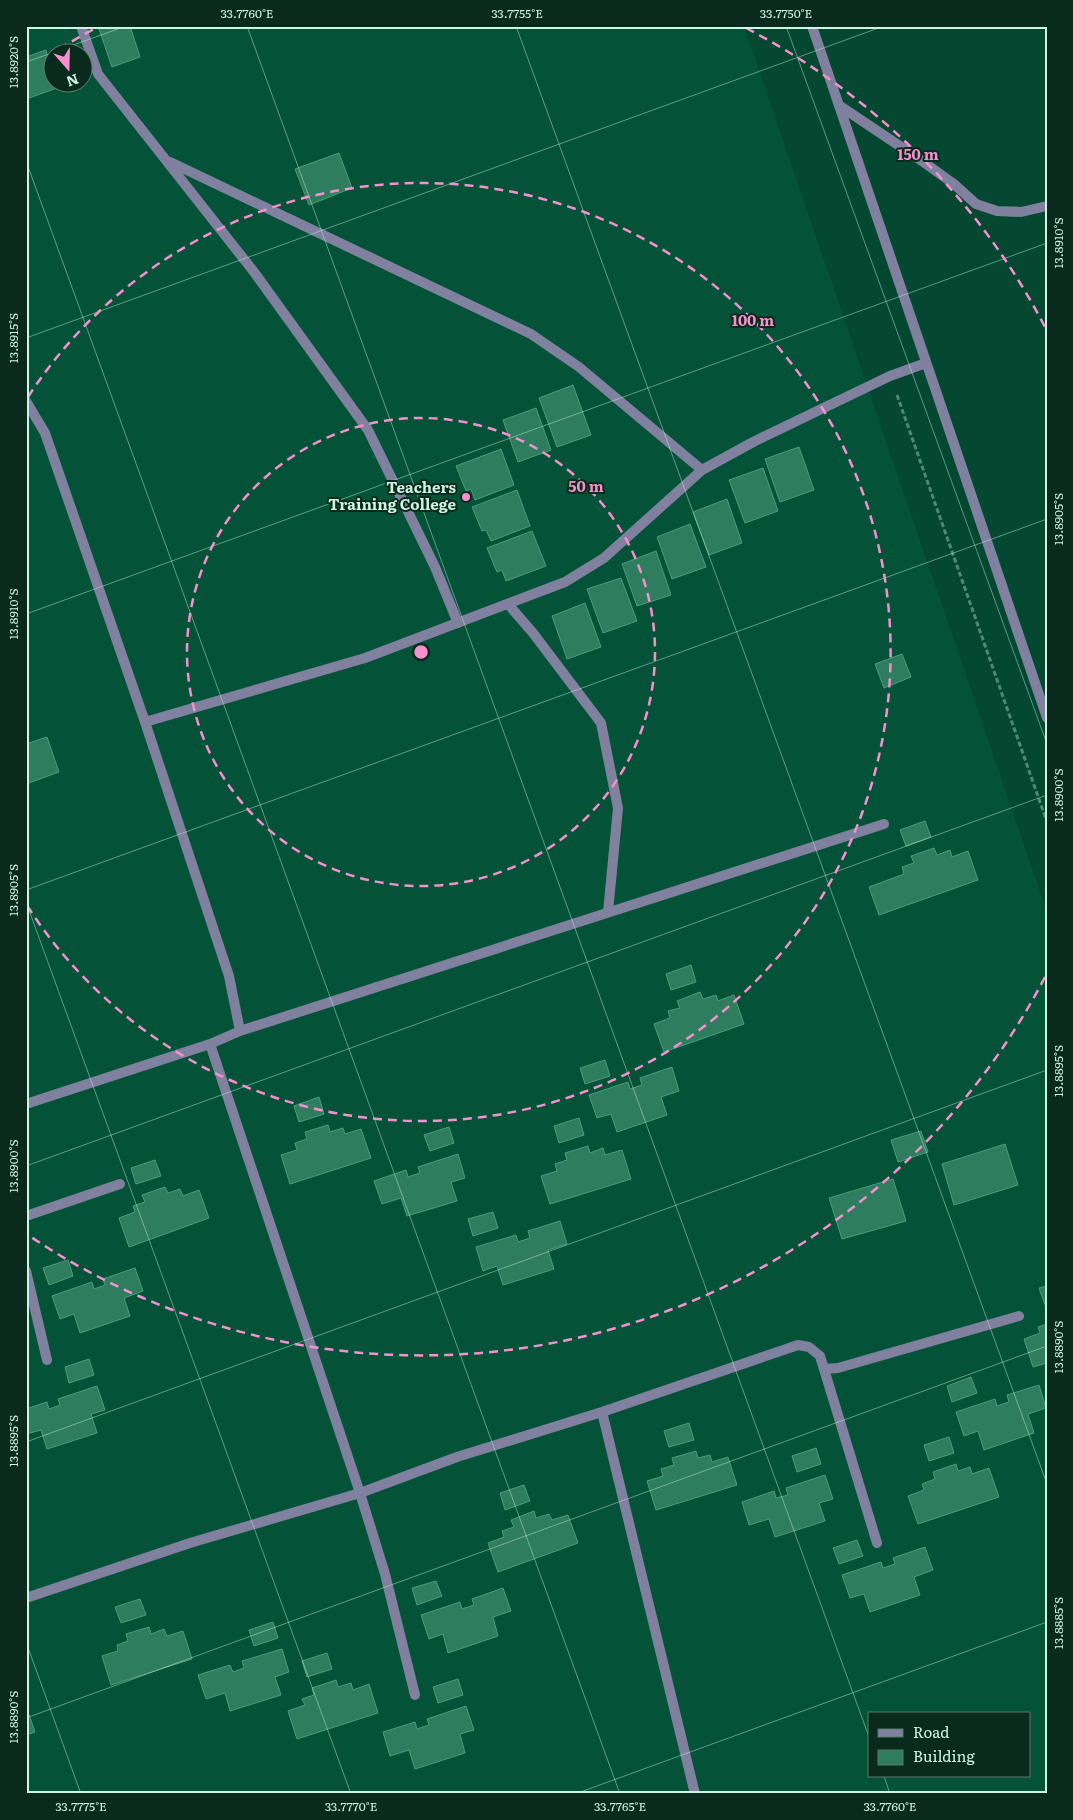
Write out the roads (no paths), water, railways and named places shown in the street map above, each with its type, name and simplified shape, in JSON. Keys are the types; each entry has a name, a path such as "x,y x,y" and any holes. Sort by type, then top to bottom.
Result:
{"street":[{"path":"81,26 98,74 254,272 368,430 435,567 458,622"},
{"path":"812,26 1047,718"},
{"path":"840,106 938,173 976,204 1005,212 1021,212 1047,206"},
{"path":"166,160 531,334 579,367 702,470"},
{"path":"145,722 365,658 565,582 604,558 702,470 755,441 890,376 926,363"},
{"path":"26,401 45,433 145,722 229,976 240,1031"},
{"path":"508,604 533,633 601,723 618,808 608,912"},
{"path":"26,1104 210,1044 240,1031 884,824"},
{"path":"210,1044 360,1492 385,1574 415,1695"},
{"path":"26,1216 120,1184"},
{"path":"26,1271 47,1360"},
{"path":"825,1369 838,1368 1019,1316"},
{"path":"26,1598 190,1543 360,1492 457,1457 602,1412 798,1345 809,1347 820,1356 878,1543"},
{"path":"602,1412 695,1794"}],"place":[{"name":"Teachers Training College","path":"466,497"}]}
